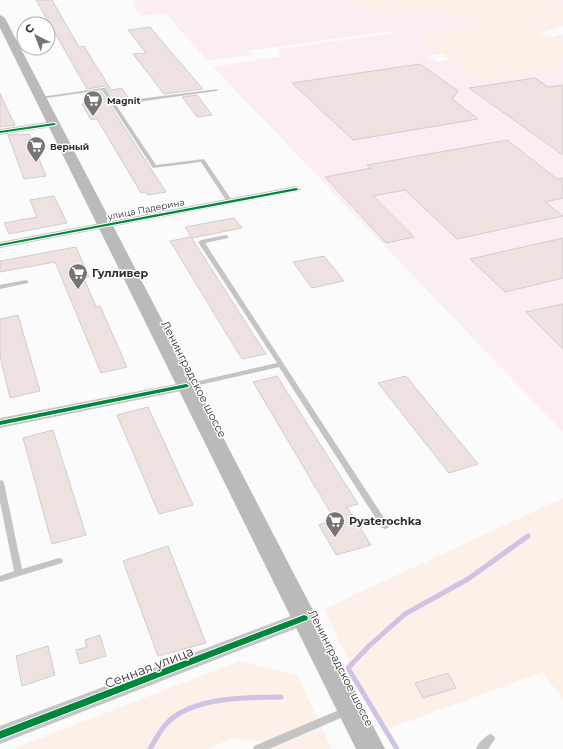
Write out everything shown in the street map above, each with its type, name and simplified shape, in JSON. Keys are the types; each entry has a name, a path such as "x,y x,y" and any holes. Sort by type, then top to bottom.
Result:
{"main road":[{"name":"Ленинградское шоссе","path":"1,23 106,226 371,749"}],"street":[{"path":"0,132 54,124"},
{"name":"улица Падерина","path":"0,245 296,189"},
{"path":"0,423 186,386"},
{"name":"Сенная улица","path":"0,735 304,618"}],"lane":[{"path":"40,98 103,89 155,167 202,160 230,202"},
{"path":"113,104 216,90"},
{"path":"226,237 202,242 385,526"},
{"path":"0,287 26,282"},
{"path":"186,386 281,364"},
{"path":"0,483 19,573"},
{"path":"0,579 59,561"},
{"path":"258,749 351,710"},
{"path":"481,749 490,739"}],"shaded area":[{"path":"134,0 563,0 563,26 502,44 428,56 437,62 519,47 563,34 563,432 213,67 281,56 278,49 395,33 392,31 247,51 251,55 208,61 165,13 141,16 133,7"},
{"path":"353,0 549,0 563,6 563,21 533,31 563,42 563,58 561,58 558,68 479,82 421,37 473,27 440,8 379,15"},
{"path":"563,498 563,700 543,672 382,731 324,609"},
{"path":"239,661 297,675 332,749 274,749 271,743 233,738 208,749 13,749"}],"building":[{"path":"36,0 52,0 79,47 84,46 111,90 122,88 129,99 115,100 105,86 87,89 56,35 56,16 45,16"},
{"path":"150,27 203,89 164,94 133,54 146,53 128,30"},
{"path":"420,64 458,91 452,99 478,119 353,140 292,83"},
{"path":"535,78 548,87 563,85 563,155 469,88"},
{"path":"101,92 166,192 148,195 146,192 141,193 97,119 91,120 82,104 95,102 90,93"},
{"path":"0,93 7,109 15,125 0,127"},
{"path":"197,95 212,115 197,117 182,97"},
{"path":"29,134 46,176 24,179 8,135"},
{"path":"507,140 557,179 563,178 563,198 545,202 563,216 457,239 405,190 373,196 414,237 386,243 325,177 371,168 367,165"},
{"path":"54,196 67,223 9,234 4,223 37,217 30,200"},
{"path":"234,218 242,228 192,238 185,227"},
{"path":"191,237 266,354 242,359 170,241"},
{"path":"563,238 563,278 505,292 470,259"},
{"path":"76,247 89,277 84,278 96,307 100,306 127,367 101,373 55,262 0,272 0,261"},
{"path":"324,256 344,281 312,288 293,262"},
{"path":"563,304 563,349 526,312"},
{"path":"18,315 40,391 10,398 0,357 0,319"},
{"path":"277,376 358,504 347,507 371,545 336,555 319,525 335,520 253,382"},
{"path":"406,376 478,464 449,473 378,383"},
{"path":"148,407 193,505 159,514 117,415"},
{"path":"53,430 86,535 52,544 23,438"},
{"path":"168,546 206,643 158,656 123,561"},
{"path":"100,635 106,656 80,664 76,650 87,647 85,640"},
{"path":"48,646 55,675 22,686 16,656"},
{"path":"448,673 456,688 423,698 415,683"}],"waterway":[{"path":"397,749 348,668 369,646 405,614 468,579 528,536"},
{"path":"150,749 167,723 178,714 191,708 205,703 237,698 281,697"}],"cycle path":[{"path":"0,132 54,124"},
{"path":"0,245 296,189"},
{"path":"0,423 186,386"},
{"path":"0,735 304,618"}],"place":[{"name":"Magnit","path":"93,117"},
{"name":"Верный","path":"36,163"},
{"name":"Гулливер","path":"78,290"},
{"name":"Pyaterochka","path":"335,538"}]}
